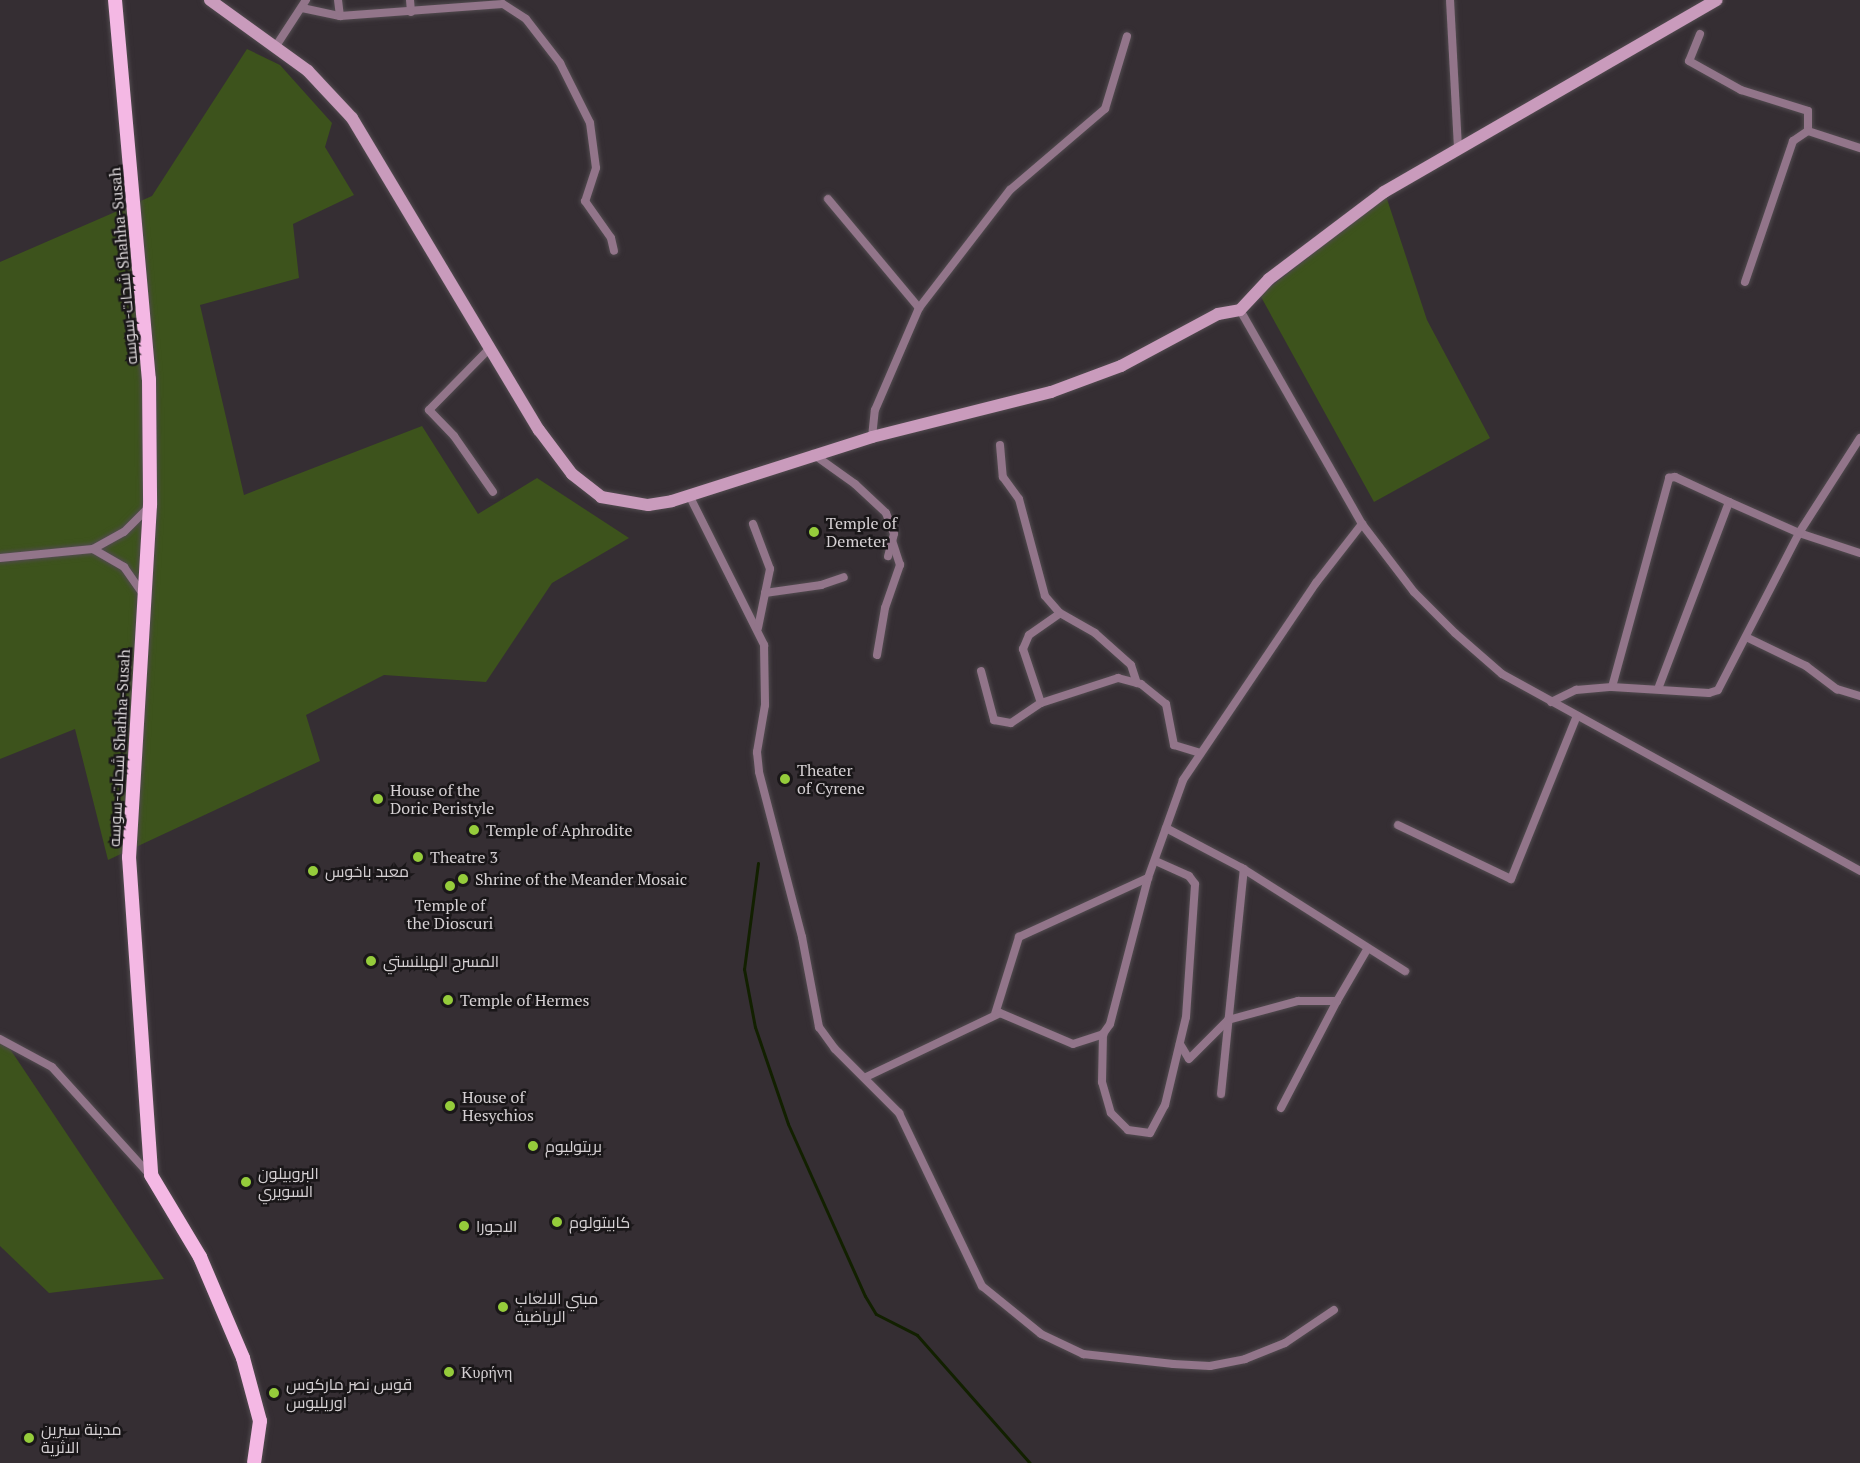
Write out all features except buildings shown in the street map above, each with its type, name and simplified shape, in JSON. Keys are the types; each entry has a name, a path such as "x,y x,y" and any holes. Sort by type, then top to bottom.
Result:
{"main road":[{"path":"210,0 276,46 325,85 352,118 554,453 591,491 613,501 632,504 659,503 689,495 812,454 1077,383 1121,366 1218,314 1240,310 1269,279 1384,192 1710,2"},
{"name":"شحات-سوسه Shahha-Susah","path":"118,4 149,380 150,505 129,857 150,1175 201,1257 243,1359 260,1421 254,1463"}],"street":[{"path":"338,0 340,16"},
{"path":"410,0 411,12"},
{"path":"1450,0 1458,149"},
{"path":"276,46 304,4 340,16 503,4 526,19 560,63 590,123 596,168 585,201 611,238 614,251"},
{"path":"1700,34 1689,61 1741,90 1808,111 1808,131"},
{"path":"872,437 875,410 919,308 1010,190 1105,109 1127,36"},
{"path":"1808,131 1860,148"},
{"path":"1745,282 1793,141 1808,131"},
{"path":"828,199 919,308"},
{"path":"1240,310 1362,524 1414,592 1455,633 1502,674 1860,871"},
{"path":"490,348 429,410 454,436 493,492"},
{"path":"1551,702 1576,690 1612,687 1709,693 1718,690 1798,533 1860,438"},
{"path":"1000,445 1003,477 1019,499 1045,596 1060,613 1095,633 1131,665 1137,683"},
{"path":"812,454 855,484 886,513 900,565 885,608 877,655"},
{"path":"1612,687 1669,478 1675,477 1798,533 1860,553"},
{"path":"689,495 758,628 765,673 759,772 802,938 811,1002 826,1039 899,1113 910,1131 982,1286 1041,1334 1083,1354 1210,1366 1245,1359 1285,1343 1334,1310"},
{"path":"1658,689 1729,502"},
{"path":"0,558 93,549 124,532 150,505"},
{"path":"753,524 770,569 758,628"},
{"path":"1155,861 1195,882 1191,990 1165,1105 1146,1134 1128,1130 1107,1104 1102,1082 1103,1034 1110,1024 1148,879 1166,828 1183,780 1316,583 1362,524"},
{"path":"888,556 892,540"},
{"path":"93,549 124,567 144,596"},
{"path":"765,593 821,585 844,577"},
{"path":"1041,703 1023,649 1029,635 1060,613"},
{"path":"1746,637 1806,666 1837,689 1860,696"},
{"path":"981,671 994,720 1011,723 1041,703 1118,678 1137,683 1166,704 1174,745 1201,753"},
{"path":"1398,825 1511,879 1577,716"},
{"path":"1166,828 1244,869 1405,971"},
{"path":"1221,1094 1244,869"},
{"path":"995,1014 1019,937 1148,879"},
{"path":"1281,1108 1368,948"},
{"path":"1180,1044 1189,1059 1228,1020 1298,1001 1337,1002"},
{"path":"866,1077 995,1014 1012,1015 1072,1044 1103,1034"},
{"path":"0,1039 52,1067 150,1175"}],"green space":[{"path":"247,49 280,65 332,123 325,147 354,195 293,224 299,278 200,305 244,495 422,426 478,514 537,478 629,538 552,583 486,682 384,675 306,715 320,761 108,860 75,729 0,759 0,262 152,196"},
{"path":"1386,196 1427,320 1490,438 1374,502 1260,295"},
{"path":"0,1034 164,1279 49,1293 0,1246"}],"waterway":[{"path":"758,863 744,969 755,1027 788,1124 865,1296 876,1314 917,1335 1030,1463"}],"place":[{"name":"Temple of Demeter","path":"814,532"},
{"name":"Theater of Cyrene","path":"785,779"},
{"name":"House of the Doric Peristyle","path":"378,799"},
{"name":"Temple of Aphrodite","path":"474,830"},
{"name":"Theatre 3","path":"418,857"},
{"name":"معبد باخوس","path":"313,871"},
{"name":"Shrine of the Meander Mosaic","path":"463,879"},
{"name":"Temple of the Dioscuri","path":"450,886"},
{"name":"المسرح الهيلنستي","path":"371,961"},
{"name":"Temple of Hermes","path":"448,1000"},
{"name":"House of Hesychios","path":"450,1106"},
{"name":"بريتوليوم","path":"533,1146"},
{"name":"البروبيلون السويري","path":"246,1182"},
{"name":"كابيتولوم","path":"557,1222"},
{"name":"الاجورا","path":"464,1226"},
{"name":"مبني الالعاب الرياضية","path":"503,1307"},
{"name":"Κυρήνη","path":"449,1372"},
{"name":"قوس نصر ماركوس اوريليوس","path":"274,1393"},
{"name":"مدينة سيرين الاثرية","path":"29,1438"}]}
